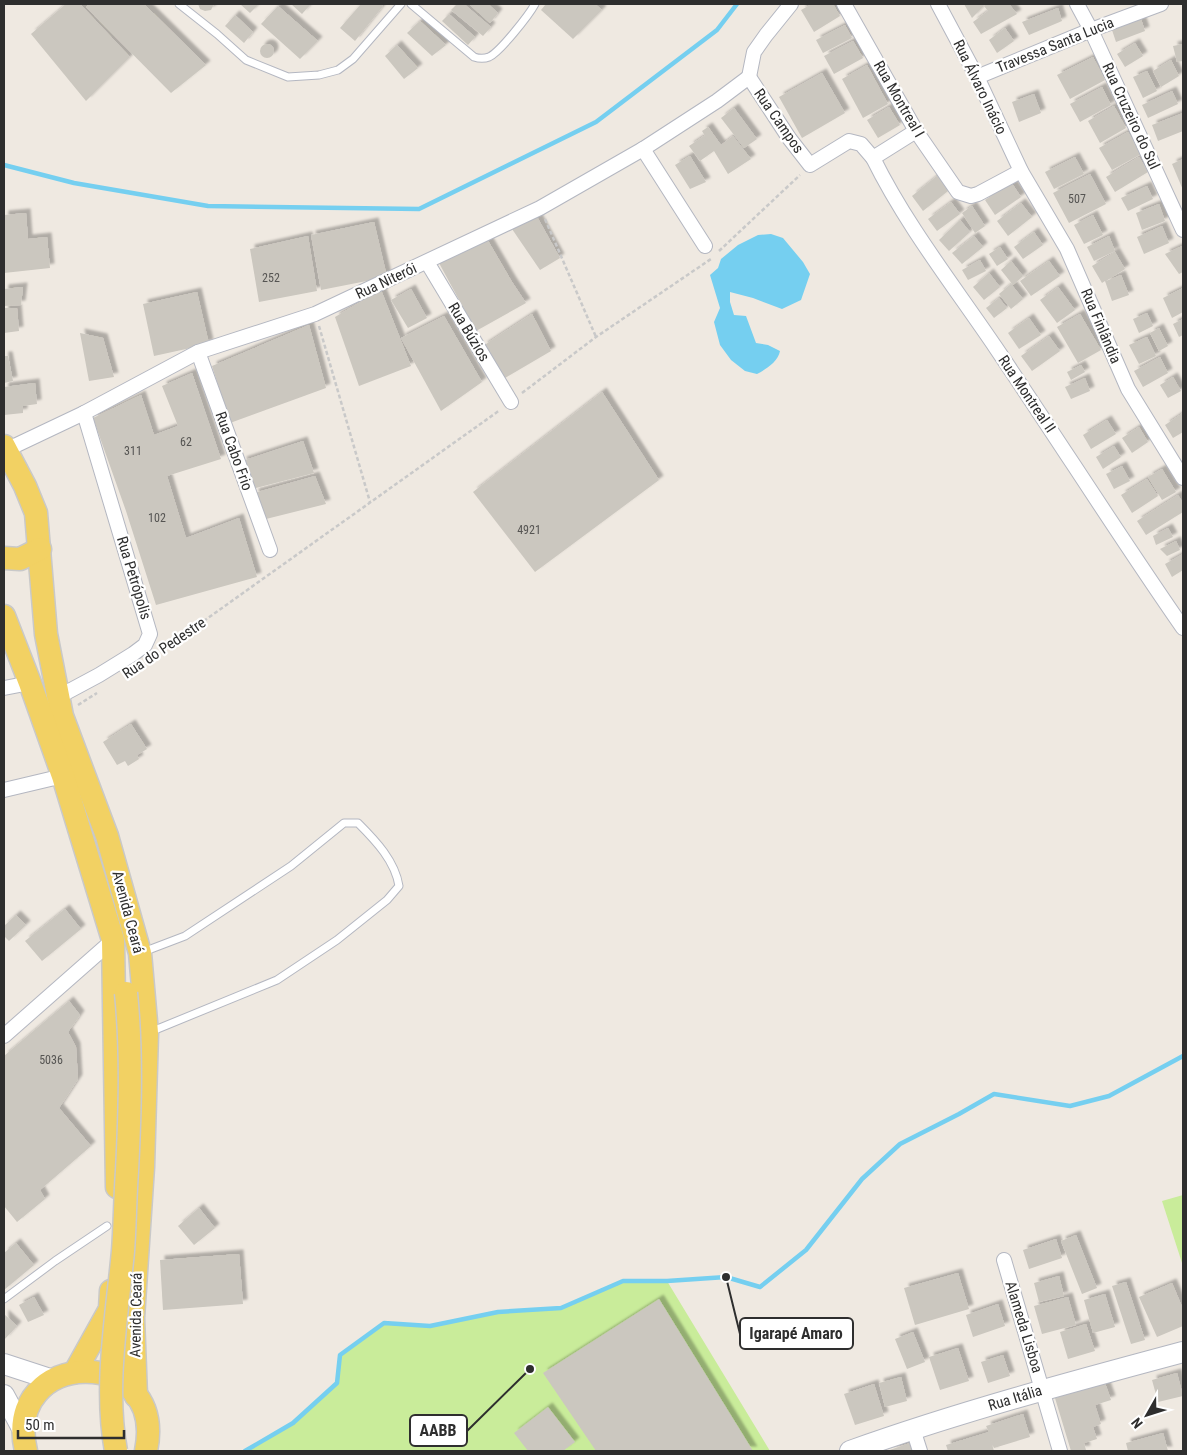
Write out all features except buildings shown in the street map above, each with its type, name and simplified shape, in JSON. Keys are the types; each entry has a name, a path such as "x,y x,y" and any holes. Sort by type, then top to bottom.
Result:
{"main road":[{"name":"Avenida Ceará","path":"7,455 25,486 36,514 46,634 60,706 107,836 140,953 147,1033 143,1167 133,1318 136,1396"},
{"path":"4,558 20,559 40,549"},
{"name":"Avenida Ceará","path":"4,616 63,776 113,945 117,1186 110,1310 75,1372"},
{"path":"113,945 126,993 130,1048 130,1118 123,1249 112,1382 112,1419 116,1451"},
{"path":"25,1441 26,1416 30,1405 40,1391 54,1380 75,1372 98,1372 109,1375 128,1387 136,1396 146,1417 149,1447"}],"street":[{"path":"749,77 754,52 791,4"},
{"name":"Rua Montreal I","path":"844,4 916,131 958,192 966,195 978,194 1021,171"},
{"name":"Rua Álvaro Inácio","path":"938,4 977,76 1021,171"},
{"name":"Rua Cruzeiro do Sul","path":"1077,4 1091,30 1183,230"},
{"name":"Travessa Santa Lucia","path":"977,76 1161,4"},
{"name":"Rua Niterói","path":"7,455 198,352 315,314 540,208 643,149 717,101 749,77"},
{"name":"Rua Campos","path":"749,77 788,138 810,165"},
{"path":"810,165 849,141 861,144 873,158 916,131"},
{"path":"643,149 705,246"},
{"name":"Rua Montreal II","path":"873,158 898,204 1183,628"},
{"name":"Rua Finlândia","path":"1021,171 1067,249 1128,389 1183,478"},
{"name":"Rua Búzios","path":"427,262 511,402"},
{"name":"Rua Cabo Frio","path":"198,352 270,550"},
{"name":"Rua Petrópolis","path":"60,706 99,675 144,646 150,634 84,413"},
{"path":"4,688 30,683"},
{"path":"4,790 63,776"},
{"path":"4,1036 113,945"},
{"name":"Alameda Lisboa","path":"1004,1260 1060,1451"},
{"name":"Rua Itália","path":"850,1451 913,1429 1043,1389 1183,1352"},
{"path":"4,1364 54,1380"},
{"path":"4,1395 25,1441"},
{"path":"913,1429 920,1451"}],"lane":[{"path":"179,4 246,60 288,77 320,75 338,70 353,60 401,4"},
{"path":"411,4 474,57 481,59 491,56 502,46 535,4"},
{"path":"140,953 185,936 291,866 344,823 358,823 377,842 397,873 399,886 387,900 337,940 277,980 147,1033"},
{"path":"4,1299 55,1261 107,1226"}],"path":[{"name":"Rua do Pedestre","path":"151,658 511,402 596,338 708,262 810,165"},
{"path":"540,208 596,338"},
{"path":"315,314 370,502"},
{"path":"60,706 102,690"}],"green space":[{"path":"1183,1195 1183,1266 1162,1201"},
{"path":"623,1281 667,1281 770,1451 245,1451 293,1423 337,1383 340,1355 384,1323 430,1326 498,1312 561,1308"}],"water":[{"path":"771,234 783,238 803,262 810,274 801,300 782,309 730,292 730,302 734,315 746,316 756,343 768,345 780,351 774,362 757,374 745,371 731,360 720,345 714,322 720,308 710,275 718,268 721,259 738,245 758,235"}],"waterway":[{"path":"4,165 74,183 208,206 419,209 596,122 717,30 737,4"},
{"path":"245,1451 293,1423 337,1383 340,1355 384,1323 430,1326 498,1312 561,1308 623,1281 667,1281 726,1277 760,1287 806,1250 862,1179 900,1144 994,1094 1070,1106 1109,1096 1183,1056"}],"place":[{"name":"Igarapé Amaro","path":"726,1277"},
{"name":"AABB","path":"530,1369"}]}
